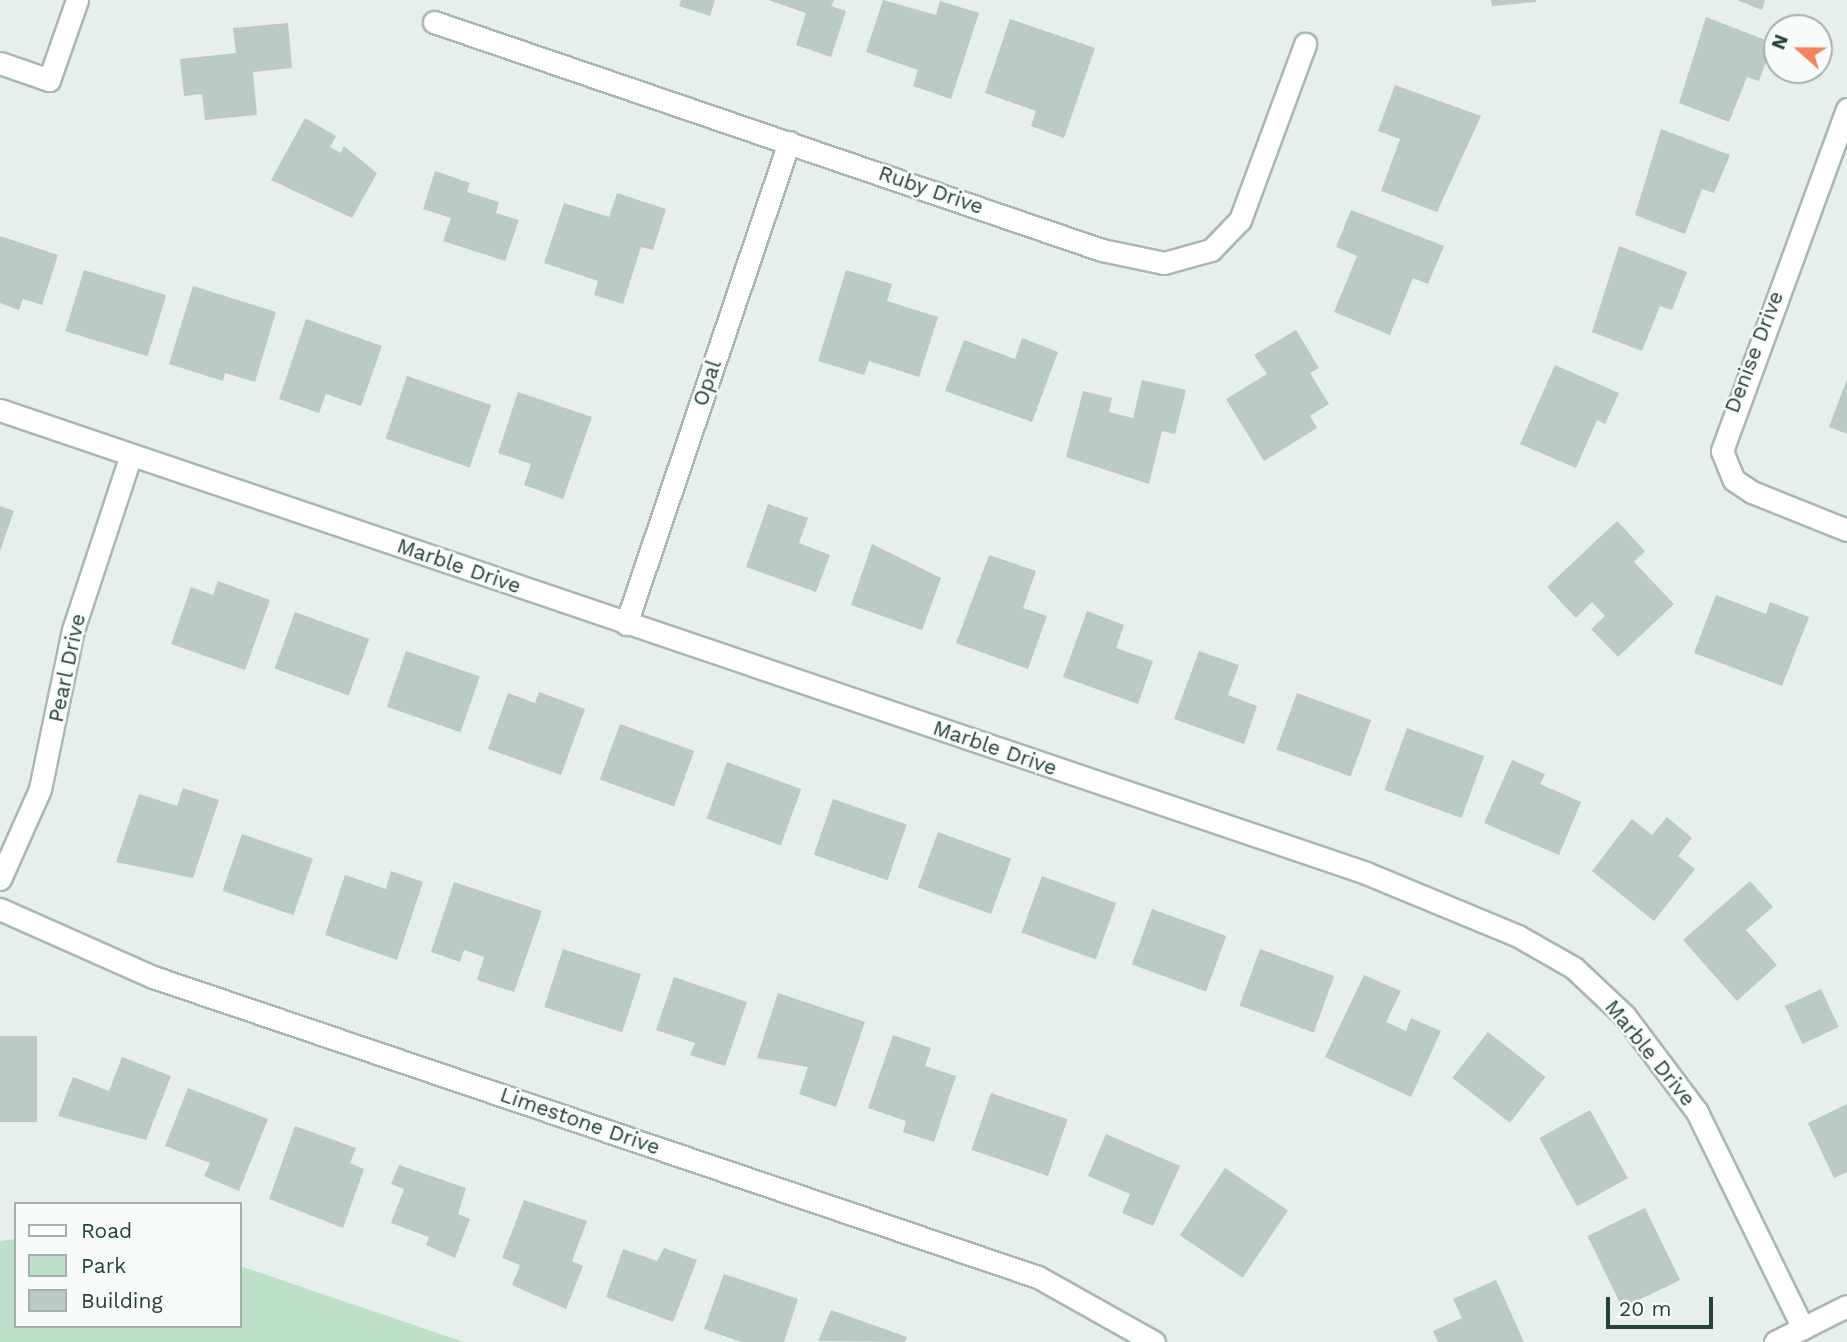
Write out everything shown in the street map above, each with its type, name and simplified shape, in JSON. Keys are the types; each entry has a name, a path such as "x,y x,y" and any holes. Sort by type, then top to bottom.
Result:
{"street":[{"path":"0,63 49,80 77,0"},
{"name":"Ruby Drive","path":"434,22 1131,258 1191,260 1240,220 1305,44"},
{"name":"Denise Drive","path":"1847,109 1722,451 1734,480 1752,492 1847,530"},
{"name":"Opal","path":"626,624 789,142"},
{"name":"Marble Drive","path":"0,410 1462,908 1574,968 1625,1016 1697,1112 1803,1328"},
{"name":"Pearl Drive","path":"0,879 40,789 73,630 131,455"},
{"name":"Limestone Drive","path":"0,909 153,977 1038,1277 1154,1342"},
{"path":"1775,1342 1847,1306"}],"green space":[{"path":"14,1239 14,1328 242,1328 242,1267 464,1342 0,1342 0,1241"}],"building":[{"path":"681,0 715,0 710,16 679,6"},
{"path":"768,0 834,0 831,6 846,11 831,57 796,45 806,13"},
{"path":"883,0 936,15 940,1 979,13 951,99 913,86 918,70 866,52"},
{"path":"1491,0 1536,0 1536,2 1492,6"},
{"path":"1737,0 1765,0 1762,10"},
{"path":"1706,17 1763,39 1763,70 1759,81 1747,77 1729,122 1679,103"},
{"path":"1010,19 1095,48 1064,138 1031,126 1036,111 985,93"},
{"path":"288,23 292,68 253,72 257,115 205,120 202,94 184,96 180,59 236,53 233,28"},
{"path":"1395,85 1481,116 1437,212 1381,191 1400,139 1378,131"},
{"path":"305,118 336,136 330,147 341,153 344,146 377,173 352,218 271,180"},
{"path":"1661,129 1730,155 1714,193 1702,189 1685,234 1635,215"},
{"path":"435,171 470,183 467,192 499,202 496,213 519,220 505,261 443,241 451,218 423,209"},
{"path":"617,193 666,209 653,250 641,247 623,304 594,295 598,281 544,263 564,203 609,217"},
{"path":"1351,210 1444,246 1428,284 1413,278 1390,335 1334,312 1357,256 1336,247"},
{"path":"0,236 58,255 42,305 23,299 19,310 0,303"},
{"path":"1619,246 1687,272 1672,310 1660,306 1642,351 1592,332"},
{"path":"84,270 166,295 148,356 65,331"},
{"path":"846,270 892,284 887,301 938,317 919,377 869,361 864,375 818,361"},
{"path":"193,286 276,312 255,382 225,373 223,381 169,364"},
{"path":"306,319 382,346 361,406 326,394 319,413 279,399"},
{"path":"1296,330 1319,368 1310,373 1329,404 1310,416 1317,428 1264,461 1226,399 1267,374 1254,355"},
{"path":"1022,338 1058,352 1032,422 945,391 964,340 1015,359"},
{"path":"1555,365 1619,393 1605,424 1597,420 1576,468 1520,444"},
{"path":"407,376 491,405 470,467 386,438"},
{"path":"1847,379 1847,434 1829,427"},
{"path":"1142,380 1186,390 1175,434 1162,431 1149,484 1066,457 1083,391 1112,398 1109,412 1133,418"},
{"path":"518,392 592,417 563,499 524,485 531,464 498,453"},
{"path":"768,504 808,518 799,543 830,555 816,592 746,567"},
{"path":"0,506 14,511 0,551"},
{"path":"1617,521 1645,551 1634,562 1674,604 1618,657 1591,629 1605,616 1592,602 1576,618 1547,587"},
{"path":"872,544 941,578 922,630 851,605"},
{"path":"989,555 1036,571 1023,608 1047,616 1028,669 956,643"},
{"path":"218,581 270,600 245,670 171,644 191,587 213,595"},
{"path":"1716,595 1766,614 1770,602 1809,617 1782,686 1694,653"},
{"path":"1087,611 1124,625 1116,648 1153,661 1138,704 1063,677"},
{"path":"295,612 369,639 349,695 274,668"},
{"path":"406,651 480,676 461,732 387,707"},
{"path":"1199,651 1239,665 1228,695 1257,706 1244,744 1174,719"},
{"path":"539,692 585,709 561,775 488,749 508,693 535,703"},
{"path":"1297,693 1371,720 1351,776 1276,749"},
{"path":"620,724 694,751 674,806 600,779"},
{"path":"1407,728 1484,756 1461,818 1384,790"},
{"path":"1512,760 1545,774 1540,784 1581,802 1559,855 1484,823"},
{"path":"727,762 801,789 781,845 706,818"},
{"path":"183,788 219,800 193,878 116,862 139,794 177,806"},
{"path":"833,799 907,824 888,880 814,855"},
{"path":"1667,817 1692,838 1678,856 1695,869 1654,921 1592,871 1632,819 1652,835"},
{"path":"938,832 1011,859 991,914 918,887"},
{"path":"242,834 313,858 293,915 222,891"},
{"path":"391,871 423,882 397,960 325,935 345,875 386,889"},
{"path":"1042,876 1116,903 1096,959 1021,932"},
{"path":"1750,881 1773,907 1746,930 1777,965 1737,1001 1683,940"},
{"path":"454,882 542,911 514,992 477,980 484,957 464,950 460,962 431,952"},
{"path":"1152,909 1226,936 1206,991 1132,964"},
{"path":"563,949 641,974 622,1032 544,1007"},
{"path":"1260,949 1334,976 1314,1032 1239,1005"},
{"path":"1364,975 1401,991 1386,1022 1406,1031 1411,1018 1441,1031 1411,1097 1325,1057"},
{"path":"674,977 747,1002 725,1066 690,1055 695,1043 656,1030"},
{"path":"1821,989 1839,1027 1802,1044 1785,1006"},
{"path":"778,993 865,1022 836,1107 799,1094 808,1067 757,1058"},
{"path":"1488,1032 1546,1077 1510,1123 1452,1078"},
{"path":"893,1035 931,1048 925,1066 956,1076 934,1142 903,1132 906,1121 868,1108"},
{"path":"0,1036 37,1036 37,1122 0,1122"},
{"path":"122,1057 171,1076 146,1140 58,1116 73,1077 109,1091"},
{"path":"188,1088 268,1119 239,1191 204,1176 210,1163 165,1146"},
{"path":"991,1093 1068,1119 1048,1176 971,1150"},
{"path":"1847,1104 1847,1172 1834,1178 1808,1123"},
{"path":"1590,1110 1628,1178 1577,1206 1539,1138"},
{"path":"295,1126 356,1148 350,1163 364,1169 343,1228 269,1199"},
{"path":"1106,1134 1180,1166 1153,1226 1122,1213 1130,1194 1088,1176"},
{"path":"399,1165 466,1188 458,1214 470,1219 455,1258 426,1245 429,1237 391,1223 404,1189 391,1184"},
{"path":"1225,1168 1288,1210 1243,1278 1180,1235"},
{"path":"524,1200 587,1221 572,1261 583,1266 566,1309 512,1285 520,1265 502,1258"},
{"path":"1645,1208 1680,1280 1623,1308 1587,1236"},
{"path":"664,1248 697,1260 673,1322 606,1297 623,1249 657,1261"},
{"path":"724,1274 798,1299 784,1342 741,1342 704,1329"},
{"path":"1496,1280 1524,1342 1438,1342 1433,1331 1462,1318 1453,1299"},
{"path":"831,1310 907,1337 905,1342 818,1341"}]}
